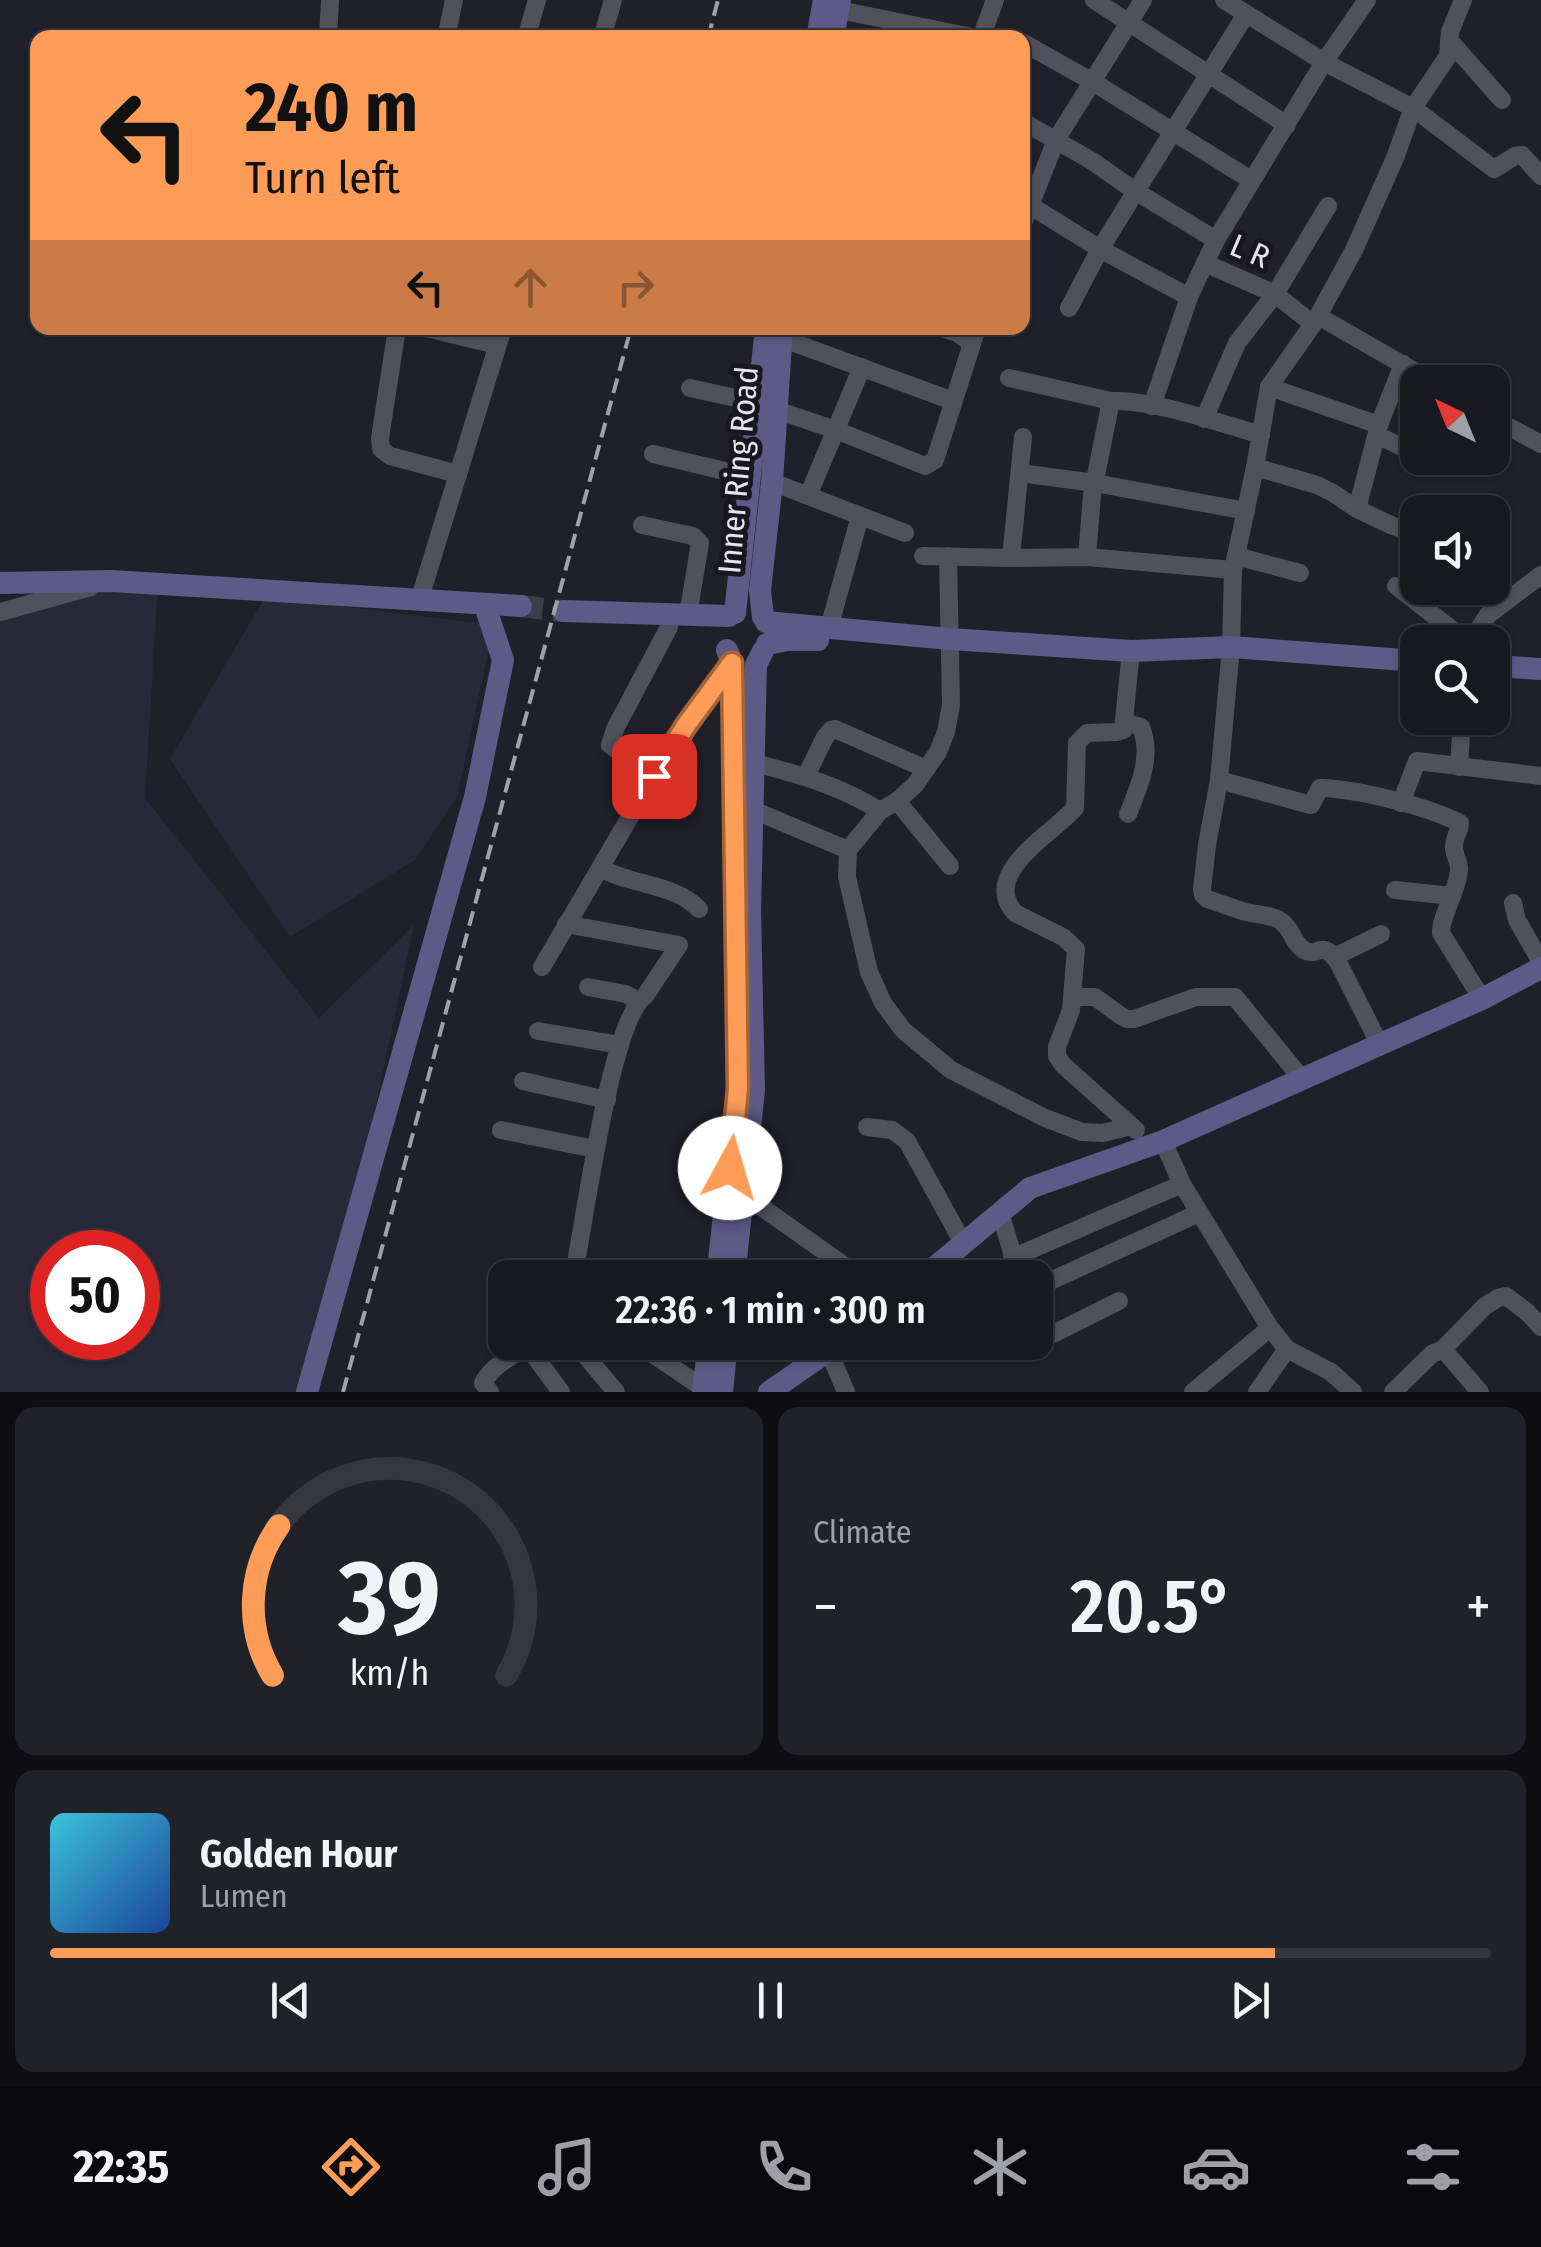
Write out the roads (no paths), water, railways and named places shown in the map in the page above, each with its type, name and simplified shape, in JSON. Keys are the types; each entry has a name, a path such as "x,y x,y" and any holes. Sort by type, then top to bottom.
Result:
{"street":[{"path":"328,30 330,0"},
{"path":"448,30 454,0"},
{"path":"528,30 537,0"},
{"path":"604,30 613,0"},
{"path":"983,30 996,0"},
{"path":"1094,0 1287,125"},
{"path":"1030,196 1056,140 1144,0"},
{"path":"1224,0 1324,62 1414,108 1494,168 1522,154 1541,176"},
{"path":"1216,240 1324,62 1367,0"},
{"path":"1380,1045 1329,950 1303,950 1289,927 1275,918 1226,906 1203,894 1206,845 1219,780 1235,563 1269,388 1316,320 1354,250 1414,108 1448,56 1450,32 1463,0"},
{"path":"834,3 946,30"},
{"path":"821,30 834,3"},
{"path":"834,3 834,30"},
{"path":"1069,308 1134,191 1246,14"},
{"path":"1449,40 1502,100"},
{"path":"1030,47 1251,180"},
{"name":"L R","path":"1030,125 1216,240 1204,263 1276,294 1316,320 1404,364"},
{"path":"1030,205 1100,249 1189,297"},
{"path":"1204,419 1237,343 1276,294 1328,206"},
{"path":"1152,406 1204,263"},
{"path":"396,335 381,449 390,456 458,474"},
{"name":"Inner Ring Road","path":"736,1260 754,1090 750,910 756,665 765,634 760,590 761,480 776,335"},
{"path":"786,335 953,401"},
{"path":"690,388 767,407 926,466 934,460 974,335"},
{"path":"419,601 500,336"},
{"path":"1358,509 1378,430 1404,364"},
{"path":"808,496 862,367"},
{"path":"1008,378 1112,401 1128,400 1260,435"},
{"path":"1269,388 1378,430 1400,443"},
{"path":"1087,556 1094,483 1112,401"},
{"path":"1510,428 1541,444"},
{"path":"1012,558 1023,437"},
{"path":"654,454 761,480 905,533"},
{"path":"1256,467 1316,485 1400,528"},
{"path":"1020,473 1246,511"},
{"name":"Inner Ring Road","path":"719,1260 738,1089 729,636 761,480"},
{"path":"829,628 860,516"},
{"path":"642,524 693,536 700,543 678,621 610,744 654,776"},
{"path":"923,556 1087,556 1235,563 1300,573"},
{"path":"948,556 944,638 951,705 946,732 938,752 915,785 880,811 848,850 847,876 868,972 902,1030 951,1070 1045,1118 1082,1132 1103,1133 1132,1126"},
{"path":"1481,625 1541,575"},
{"path":"0,583 111,581 341,593 526,611 487,612 341,593"},
{"path":"0,612 111,581"},
{"path":"1396,586 1447,625"},
{"path":"542,967 687,724 729,636 749,610 765,634 788,640 944,638"},
{"path":"308,1392 475,797 502,660 487,612"},
{"path":"564,617 678,621 729,636 740,658 748,658 765,634 829,628 1131,651 1231,648 1400,660"},
{"path":"1131,651 1123,730 1087,733 1077,743 1075,808 1014,866 1008,885 1009,907 1015,914 1071,942 1076,949 1071,1010 1057,1046 1063,1065 1132,1126 1157,1142 1270,1328 1287,1349 1331,1372 1353,1392"},
{"path":"1510,667 1541,670"},
{"path":"1125,722 1141,727 1144,735 1144,772 1128,814"},
{"path":"806,776 825,737 835,729 926,769"},
{"path":"1460,767 1461,735"},
{"path":"1401,803 1416,761 1541,776"},
{"path":"754,763 806,776 864,800 880,811"},
{"path":"1219,780 1311,805 1320,788 1344,788 1461,824 1454,846 1459,865 1449,908 1440,926 1482,999"},
{"path":"897,801 950,866"},
{"path":"753,810 848,850"},
{"path":"601,868 673,892 699,910"},
{"path":"1395,890 1452,896"},
{"path":"942,1260 1030,1188 1157,1142 1380,1045 1482,999 1541,965 1516,920 1513,903"},
{"path":"566,924 680,945 646,996 638,1001 620,1045 576,1260"},
{"path":"1334,957 1381,934"},
{"path":"588,987 626,994 638,1001"},
{"path":"1073,997 1095,997 1127,1020 1196,997 1235,997 1302,1079"},
{"path":"538,1031 620,1045"},
{"path":"523,1082 607,1100"},
{"path":"867,1127 892,1130 907,1141 963,1242"},
{"path":"502,1130 596,1149"},
{"path":"1000,1213 1012,1258 1182,1184"},
{"path":"743,1194 836,1260"},
{"path":"1053,1280 1199,1213"},
{"path":"1393,1392 1498,1298 1506,1296 1541,1328"},
{"path":"1053,1334 1120,1301"},
{"path":"1192,1392 1270,1328"},
{"path":"1257,1392 1287,1349"},
{"path":"1444,1349 1480,1392"},
{"path":"490,1392 483,1383 486,1376 506,1360"},
{"path":"541,1360 561,1392"},
{"path":"589,1360 616,1392"},
{"path":"663,1360 709,1390"},
{"path":"709,1360 709,1390"},
{"path":"709,1390 720,1360"},
{"path":"782,1388 818,1360"},
{"path":"838,1360 846,1392"}],"tunnel":[{"path":"521,606 563,611"}],"railway":[{"path":"710,30 718,0"},
{"path":"343,1392 629,335"}]}
